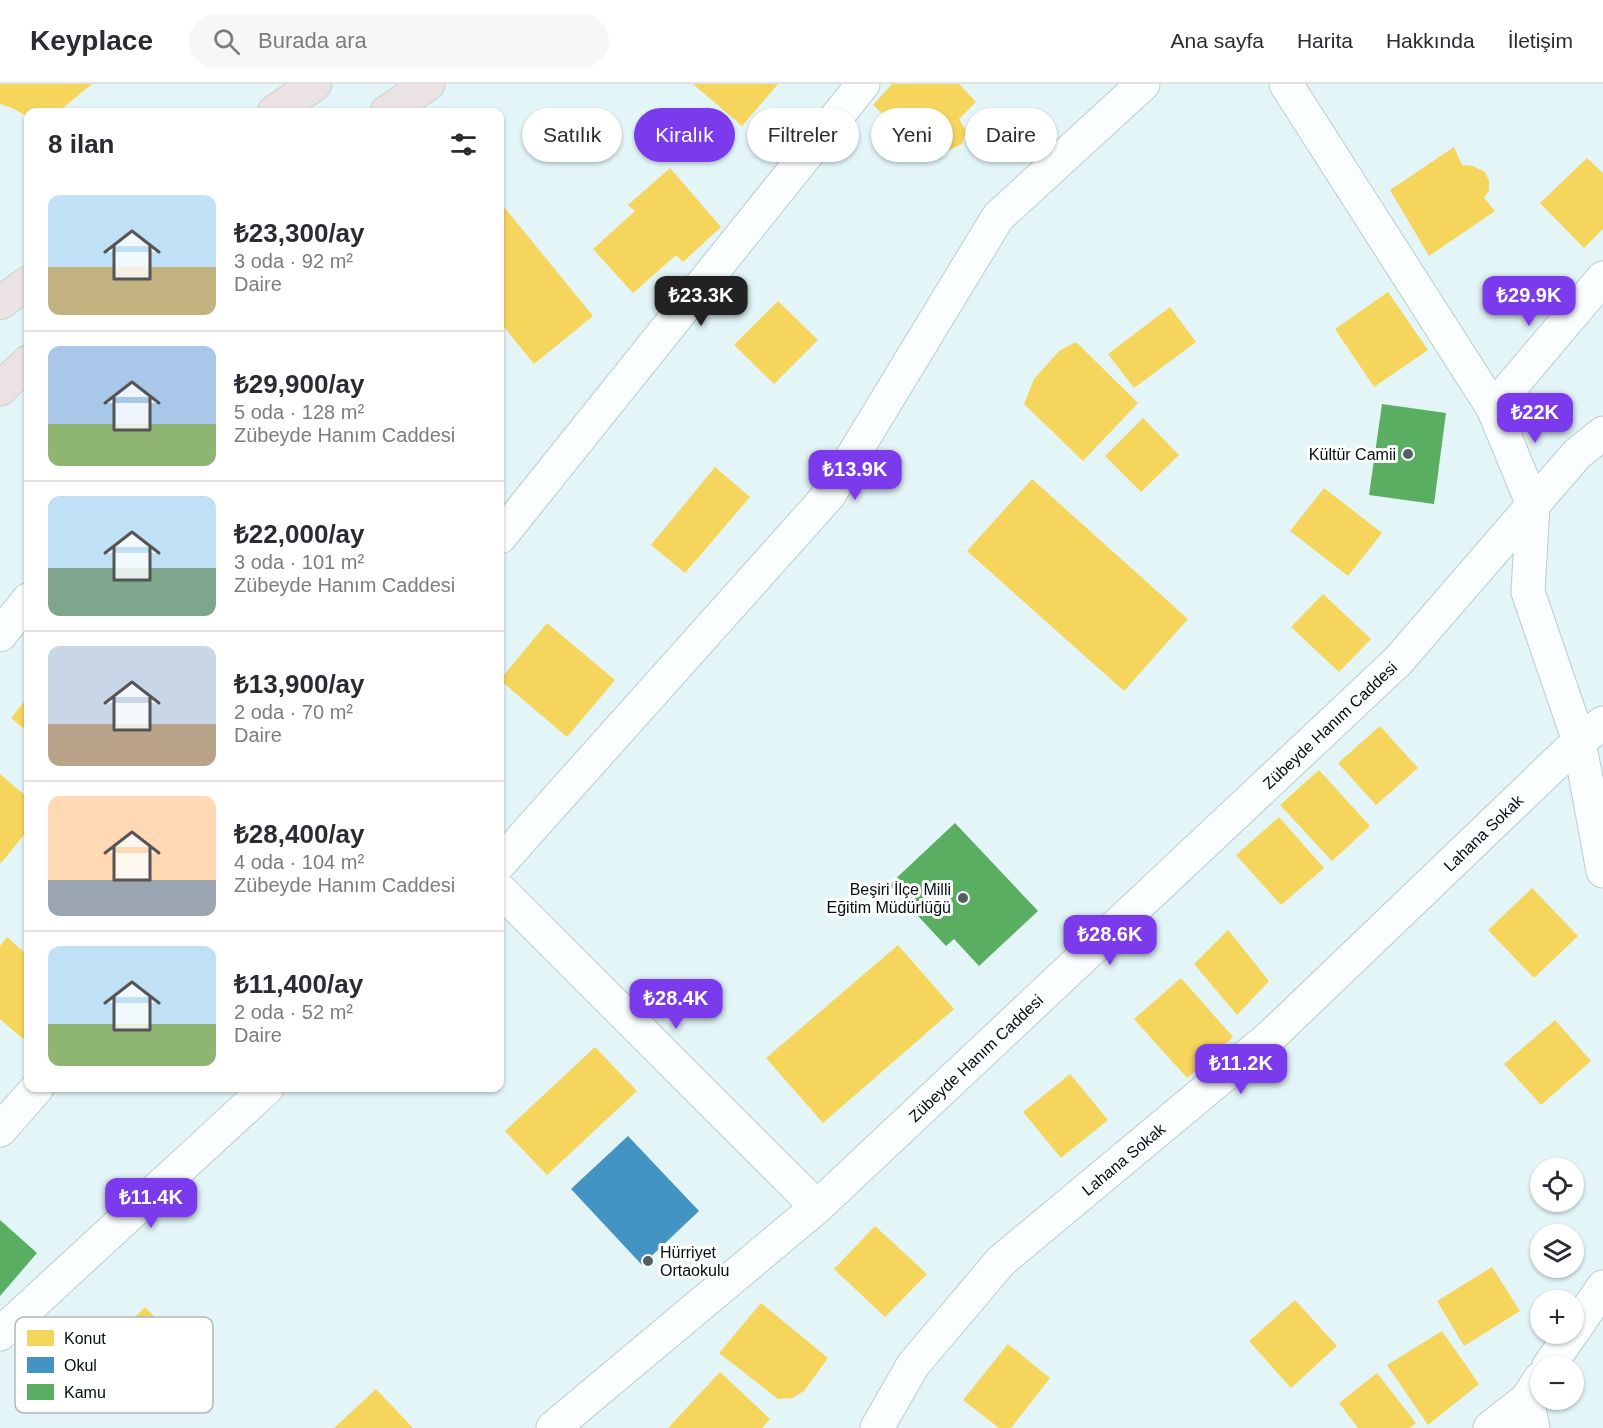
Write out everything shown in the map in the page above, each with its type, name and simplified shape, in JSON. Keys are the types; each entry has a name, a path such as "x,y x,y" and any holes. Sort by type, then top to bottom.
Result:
{"highway":[{"path":"280,108 315,84"},
{"path":"393,108 428,84"},
{"path":"0,303 24,287"},
{"path":"0,389 24,366"}],"street":[{"path":"504,532 863,84"},
{"path":"504,859 829,495 998,217 1143,84"},
{"path":"1286,84 1493,408 1533,506 1528,592 1591,732 1603,871"},
{"path":"1493,408 1603,278"},
{"name":"Zübeyde Hanım Caddesi","path":"553,1428 817,1207 1398,661 1577,454 1603,433"},
{"path":"0,635 24,605"},
{"name":"Lahana Sokak","path":"877,1428 913,1365 1001,1261 1270,1037 1591,732"},
{"path":"504,894 817,1207"},
{"path":"0,1130 33,1092"},
{"path":"18,1317 263,1092"},
{"path":"1584,1315 1603,1287"},
{"path":"0,1334 15,1320"},
{"path":"1490,1428 1530,1404"}],"building: Konut":[{"path":"0,84 92,84 63,108 24,108 24,115 0,104"},
{"path":"693,84 778,84 757,108 747,108 747,120 742,126 735,120 735,108 721,108"},
{"path":"892,84 959,84 976,102 970,108 965,108 965,113 959,119 965,129 965,134 962,144 953,148 953,108 876,108 873,105"},
{"path":"1454,147 1462,165 1473,166 1485,172 1489,181 1489,191 1484,198 1495,211 1429,256 1390,190"},
{"path":"1587,158 1603,173 1603,229 1584,248 1540,203"},
{"path":"670,168 721,227 683,262 676,255 633,293 593,249 635,211 628,205"},
{"path":"504,207 593,316 534,364 504,327"},
{"path":"1388,292 1428,350 1374,387 1335,329"},
{"path":"778,301 818,340 774,384 734,345"},
{"path":"1170,307 1196,342 1134,388 1108,354"},
{"path":"1076,342 1138,403 1083,461 1024,404 1034,379 1059,351"},
{"path":"1143,418 1179,455 1141,492 1105,456"},
{"path":"715,467 750,497 685,573 651,545"},
{"path":"1032,479 1188,619 1124,691 967,551"},
{"path":"1324,488 1382,533 1348,576 1290,531"},
{"path":"1323,594 1371,639 1339,672 1291,627"},
{"path":"547,623 615,680 567,737 504,683 504,675"},
{"path":"24,702 24,729 11,718"},
{"path":"1380,726 1418,768 1376,805 1338,763"},
{"path":"1319,770 1370,826 1332,861 1280,805"},
{"path":"0,774 24,795 24,835 0,862"},
{"path":"1279,817 1324,868 1281,905 1236,855"},
{"path":"1532,888 1578,936 1534,978 1488,930"},
{"path":"1228,930 1269,981 1237,1015 1194,964"},
{"path":"7,937 24,952 23,1039 0,1019 0,946"},
{"path":"898,945 954,1009 823,1123 766,1058"},
{"path":"1181,978 1233,1037 1187,1078 1134,1019"},
{"path":"1555,1020 1591,1061 1541,1105 1504,1064"},
{"path":"595,1047 637,1091 547,1175 505,1131"},
{"path":"1070,1074 1108,1120 1061,1158 1023,1112"},
{"path":"875,1226 927,1274 885,1317 834,1269"},
{"path":"1492,1267 1520,1311 1464,1346 1437,1301"},
{"path":"1295,1300 1337,1346 1291,1388 1249,1341"},
{"path":"761,1303 828,1358 804,1391 792,1398 778,1399 719,1353"},
{"path":"145,1307 155,1317 135,1317"},
{"path":"1442,1331 1479,1384 1428,1425 1387,1365"},
{"path":"1008,1344 1050,1378 1011,1428 999,1428 963,1400"},
{"path":"720,1372 770,1419 762,1428 668,1428"},
{"path":"1377,1373 1416,1423 1409,1428 1358,1428 1339,1403"},
{"path":"376,1389 413,1428 334,1428"}],"building: Okul":[{"path":"628,1136 699,1211 642,1265 571,1189"}],"building: Kamu":[{"name":"Kültür Camii","path":"1382,404 1446,413 1434,504 1369,495"},
{"name":"Beşiri İlçe Milli Eğitim Müdürlüğü","path":"955,823 1038,911 979,966 954,939 946,946 889,885"},
{"path":"0,1220 37,1253 0,1296"}],"place":[{"name":"Kültür Camii","path":"1408,454"},
{"name":"Beşiri İlçe Milli Eğitim Müdürlüğü","path":"963,898"},
{"name":"Hürriyet Ortaokulu","path":"648,1261"}]}
